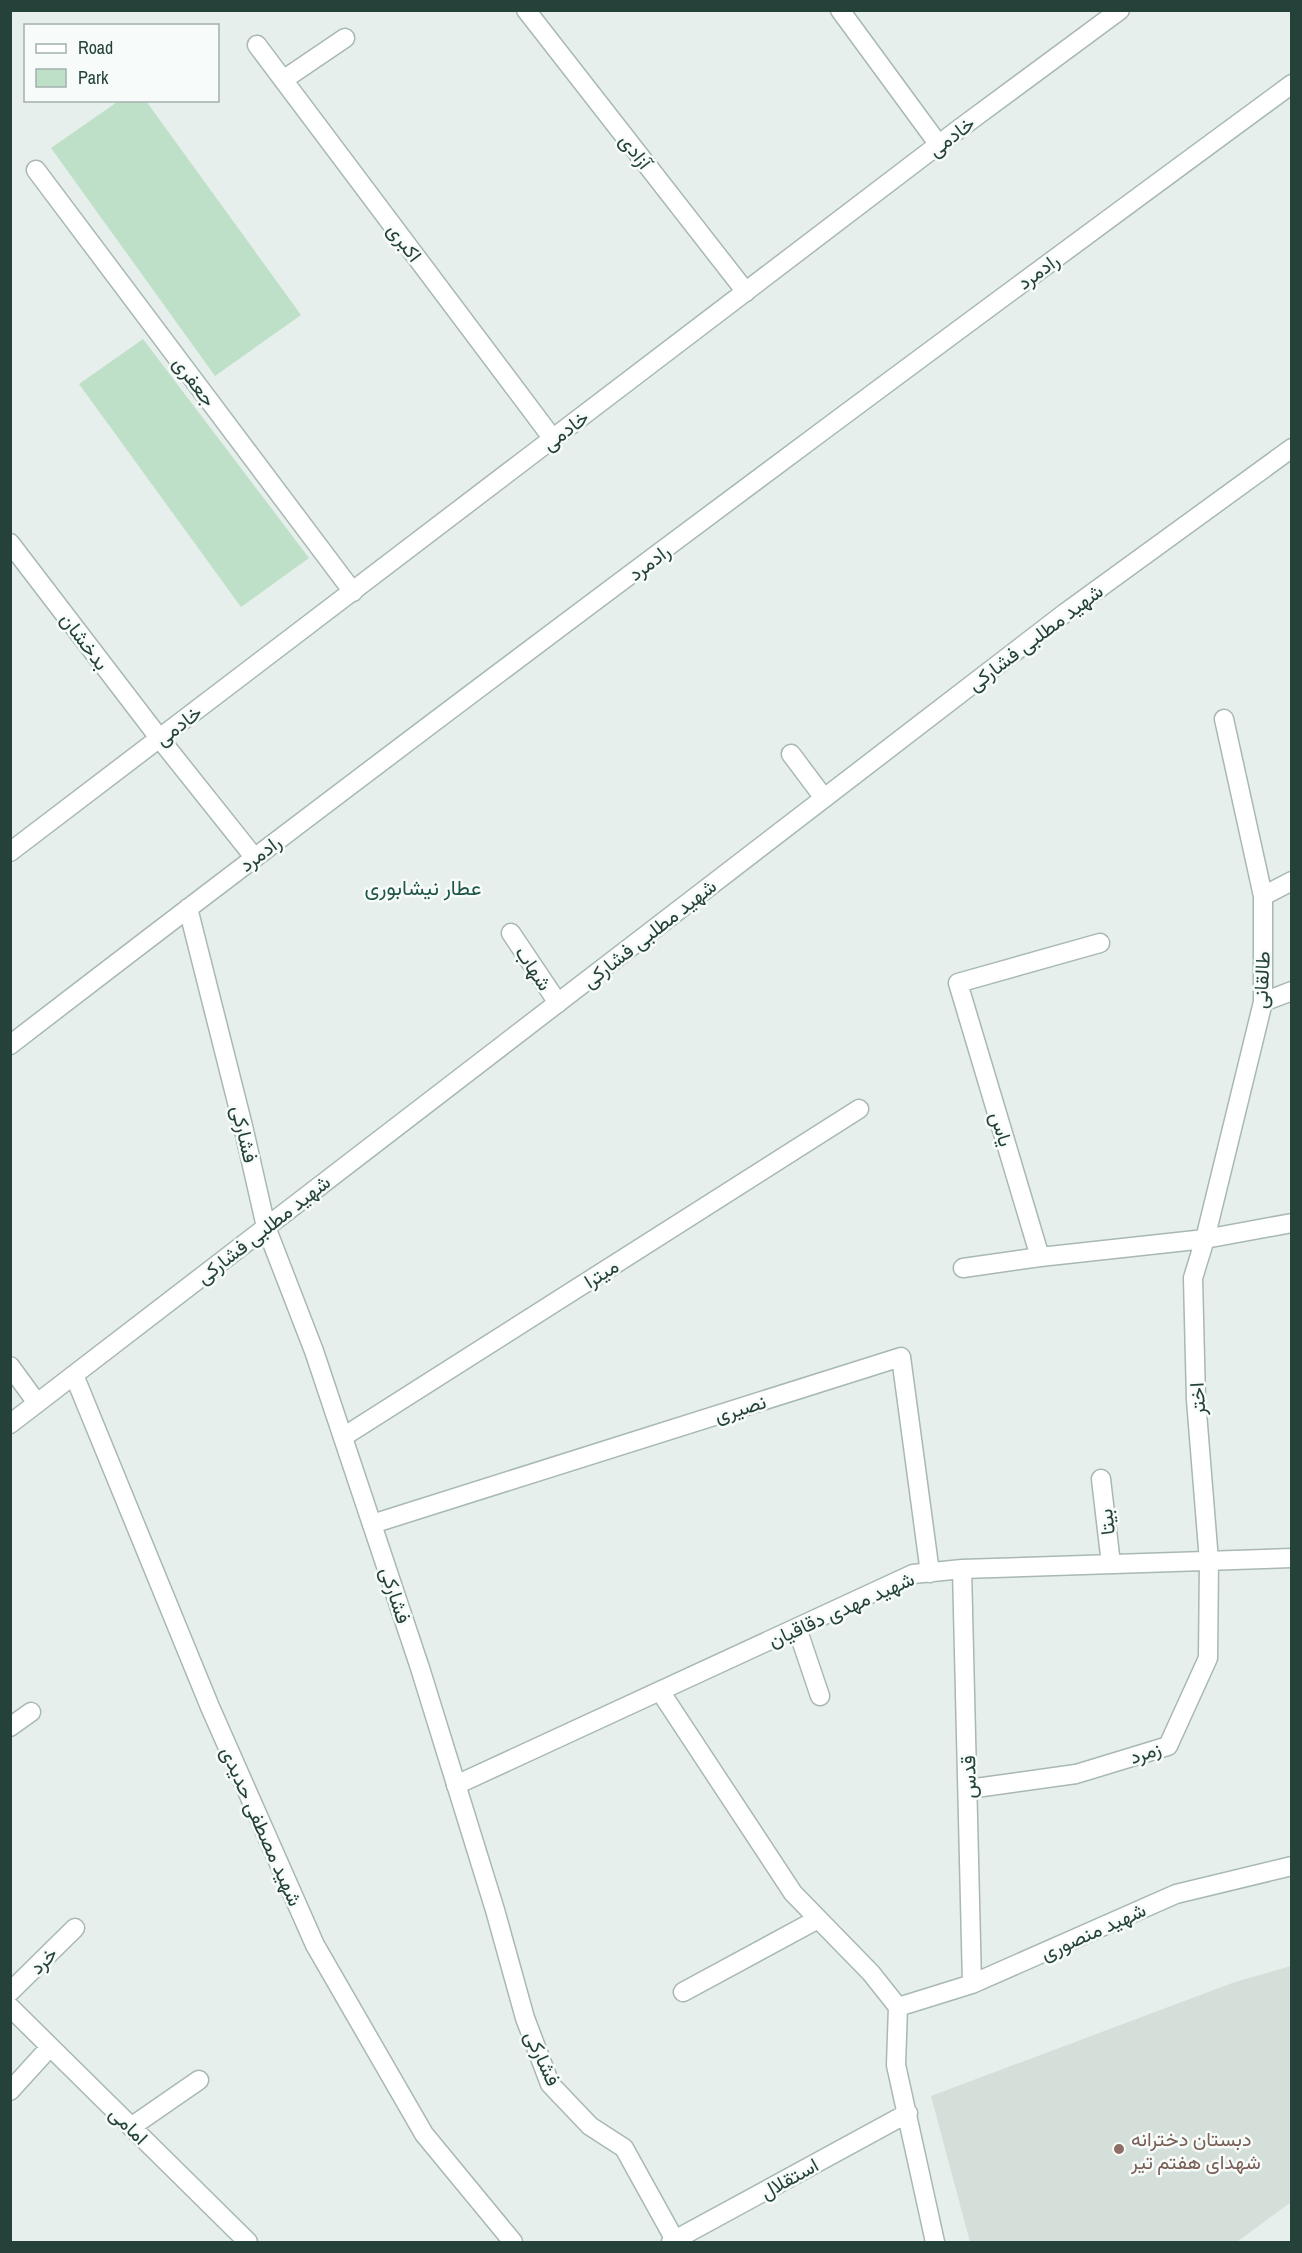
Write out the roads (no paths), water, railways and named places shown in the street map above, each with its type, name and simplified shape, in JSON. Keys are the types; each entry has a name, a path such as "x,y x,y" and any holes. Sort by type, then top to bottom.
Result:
{"street":[{"name":"آزادی","path":"526,10 746,292"},
{"path":"840,10 939,145"},
{"name":"خادمی","path":"10,852 939,145 1120,10"},
{"path":"283,80 345,38"},
{"name":"اکبری","path":"257,45 553,439"},
{"name":"رادمرد","path":"10,1045 254,857 989,307 1292,84"},
{"name":"جعفری","path":"36,170 353,591"},
{"name":"شهید مطلبی فشارکی","path":"10,1424 1065,614 1292,448"},
{"name":"بدخشان","path":"10,543 160,739 254,857"},
{"name":"طالقانی","path":"1205,1239 1263,1002 1263,896 1224,719"},
{"path":"791,754 824,798"},
{"path":"1263,896 1292,881"},
{"name":"فشارکی","path":"188,908 243,1125 266,1227 314,1352 420,1668 525,2018 550,2084 590,2126 624,2148 674,2242"},
{"name":"شهاب","path":"511,933 558,1003"},
{"name":"یاس","path":"1040,1257 958,983 1100,943"},
{"path":"1263,1002 1292,991"},
{"name":"میترا","path":"343,1437 860,1108"},
{"path":"963,1268 1205,1239 1292,1223"},
{"name":"اختر","path":"1205,1239 1193,1278 1196,1400 1209,1561"},
{"name":"نصیری","path":"372,1524 901,1358 930,1573"},
{"path":"10,1366 37,1403"},
{"name":"شهید مصطفی حدیدی","path":"74,1375 210,1707 315,1945 424,2134 513,2242"},
{"name":"بیتا","path":"1101,1479 1111,1564"},
{"name":"شهید مهدی دقاقیان","path":"456,1785 913,1574 962,1569 1292,1557"},
{"name":"زمرد","path":"968,1789 1077,1774 1168,1746 1208,1658 1209,1561"},
{"name":"قدس","path":"962,1569 972,1984"},
{"path":"797,1628 820,1696"},
{"path":"660,1691 793,1893 871,1973 898,2007 896,2065 935,2242"},
{"path":"10,1727 31,1712"},
{"name":"شهید منصوری","path":"898,2007 972,1984 1176,1894 1292,1866"},
{"path":"683,1992 818,1919"},
{"name":"خرد","path":"10,1992 75,1928"},
{"name":"امامی","path":"10,2007 248,2242"},
{"path":"10,2091 50,2047"},
{"path":"131,2127 199,2080"},
{"name":"استقلال","path":"674,2242 908,2113"}],"place":[{"name":"دبستان دخترانه شهدای هفتم تیر","path":"1119,2149"}],"district":[{"name":"عطار نیشابوری","path":"423,887"}]}
